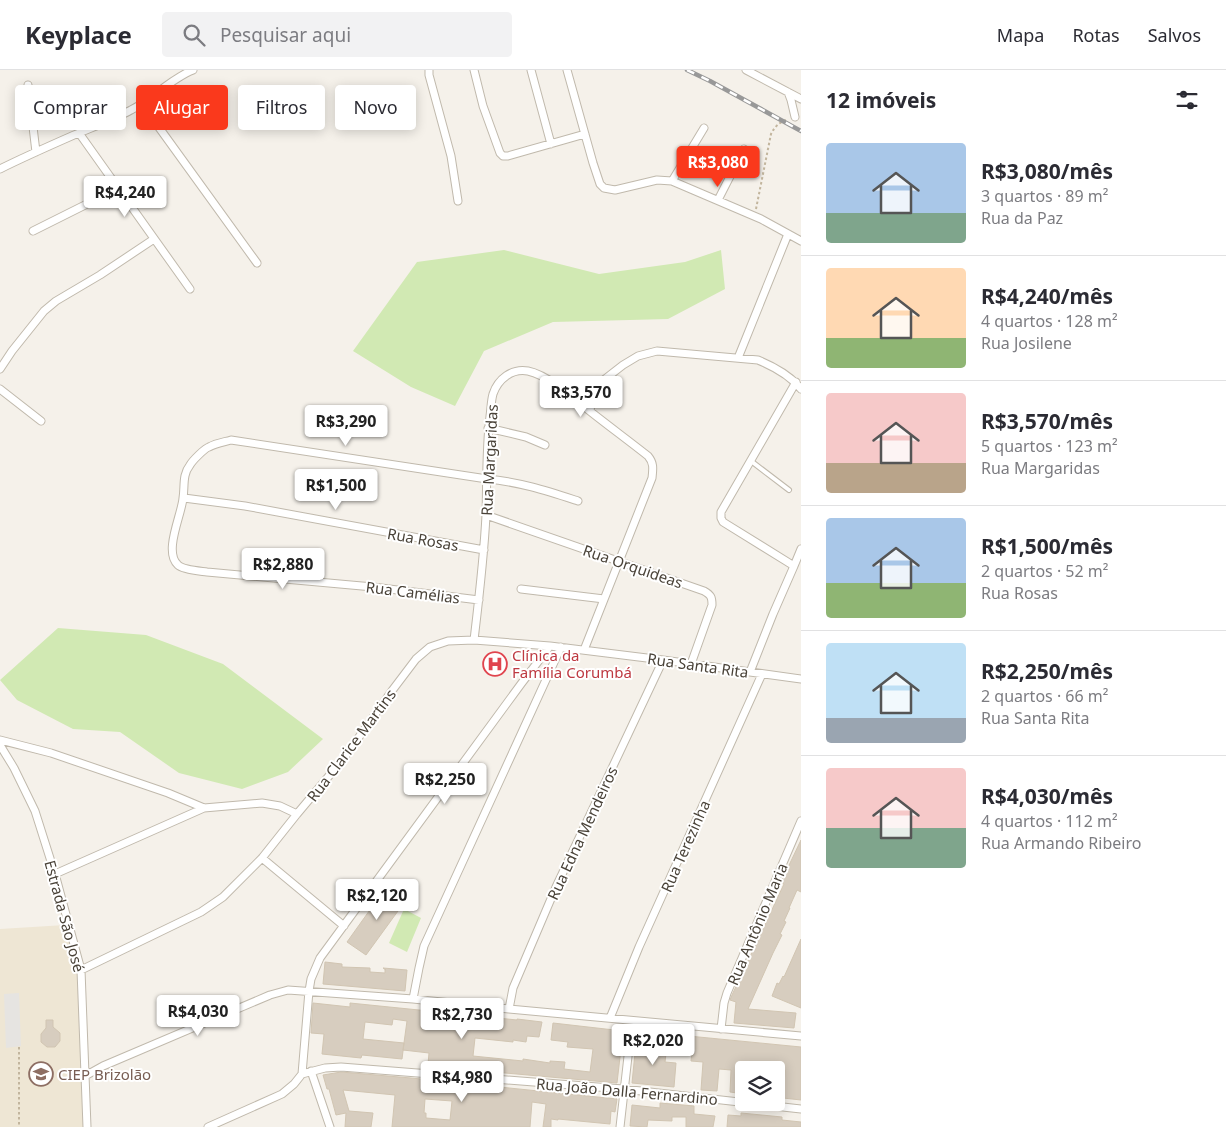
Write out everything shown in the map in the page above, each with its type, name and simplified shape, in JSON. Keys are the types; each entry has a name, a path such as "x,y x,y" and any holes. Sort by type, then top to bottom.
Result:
{"street":[{"path":"168,85 193,70"},
{"path":"429,70 451,156 458,201"},
{"path":"474,70 483,106 500,153 503,156 585,134"},
{"path":"531,70 552,144"},
{"path":"568,70 600,184 604,188 616,190 657,180 672,181 755,216 801,241"},
{"path":"746,70 801,99"},
{"path":"788,92 795,117"},
{"path":"0,169 116,118 136,107"},
{"path":"672,181 704,128"},
{"path":"33,130 36,152"},
{"path":"161,130 257,263"},
{"path":"79,133 117,189 190,289"},
{"path":"718,200 744,149"},
{"path":"33,231 117,189"},
{"path":"738,358 788,234"},
{"path":"0,369 44,311 56,301 100,275 154,239"},
{"path":"578,400 623,365 638,356 657,351 758,360 788,376 796,382 801,390"},
{"name":"Rua Margaridas","path":"474,640 484,550 488,428 493,394 508,373 517,370 527,370 538,374 578,400 651,460 653,466 652,478 619,562"},
{"path":"794,566 723,522 721,512 796,382"},
{"path":"0,389 41,422"},
{"path":"590,411 592,389"},
{"path":"488,428 526,437 545,445"},
{"path":"184,498 186,471 194,460 208,447 231,440 503,481 534,487 578,500"},
{"name":"Rua Rosas","path":"184,498 246,506 484,550"},
{"name":"Rua Camélias","path":"184,498 172,544 176,564 182,567 208,572 373,586 479,600"},
{"name":"Rua Orquideas","path":"486,515 710,594 712,605 691,664"},
{"path":"750,672 801,549"},
{"path":"584,650 619,562"},
{"path":"521,589 604,599"},
{"name":"Rua Clarice Martins","path":"0,740 51,753 168,793 204,808 262,803 280,806 297,814 344,758 416,658 430,647 448,641 474,640 550,646"},
{"path":"208,1127 282,1094 302,1074 308,991 320,958 550,646"},
{"name":"Rua Santa Rita","path":"550,646 801,679"},
{"path":"413,999 424,946 561,647"},
{"name":"Rua Edna Mendeiros","path":"509,1009 513,988 556,887 663,660"},
{"name":"Rua Terezinha","path":"610,1018 639,947 762,674"},
{"name":"Estrada São José","path":"0,745 14,768 35,811 55,874 81,970 87,1127"},
{"path":"55,874 204,808"},
{"path":"81,970 200,912 223,897 262,858 297,814"},
{"name":"Rua Antônio Maria","path":"721,1029 727,993 801,821"},
{"path":"262,858 344,926"},
{"path":"85,1076 103,1066 270,995 288,990 413,999 801,1036"},
{"path":"620,1127 632,1021"},
{"name":"Rua João Dalla Fernardino","path":"302,1074 325,1068 341,1067 623,1089 801,1109"},
{"path":"311,1071 330,1127"}],"lane":[{"path":"751,461 789,490"}],"path":[{"path":"755,216 771,134 774,128 783,121 795,117"},
{"path":"19,1047 19,1127"}],"shaded area":[{"name":"CIEP Brizolão","path":"65,925 78,975 84,1127 0,1127 0,929"},
{"path":"19,993 21,1046 6,1048 4,994"}],"green space":[{"path":"504,250 599,274 685,262 721,250 725,289 668,319 553,322 484,351 455,406 411,387 353,351 417,262"},
{"path":"58,628 146,635 223,664 323,739 288,772 242,789 179,773 120,732 73,729 17,700 0,680"},
{"path":"404,909 421,918 407,952 389,943"}],"building":[{"path":"801,840 801,892 797,890 784,921 786,922 780,934 782,935 748,1009 796,1013 794,1028 734,1023 736,1002 730,1000 784,884 781,882"},
{"path":"387,886 406,900 366,955 347,942"},
{"path":"801,939 801,1008 772,996 777,983 779,984 784,977"},
{"path":"325,962 342,964 342,967 370,968 370,972 385,973 383,968 407,970 405,991 323,984"},
{"path":"313,1003 350,1007 350,1003 542,1022 539,1037 527,1036 526,1042 475,1038 473,1056 523,1061 523,1059 550,1063 550,1061 565,1062 564,1069 590,1072 593,1049 567,1047 568,1042 551,1040 553,1023 623,1031 617,1083 428,1064 429,1053 403,1050 402,1059 362,1055 361,1058 322,1054 324,1034 311,1033","holes":["393,1019 407,1021 404,1043 363,1039 365,1022 392,1025"]},
{"path":"46,1020 53,1020 53,1027 60,1033 60,1041 55,1047 47,1047 41,1042 41,1034 46,1028"},
{"path":"668,1034 801,1047 801,1100 785,1098 785,1061 735,1061 735,1093 730,1092 731,1070 719,1069 717,1091 701,1090 703,1062 691,1061 692,1051 686,1050 686,1047 667,1045"},
{"path":"636,1043 667,1045 665,1062 676,1063 674,1087 632,1083"},
{"path":"341,1072 617,1099 615,1112 611,1111 610,1124 551,1119 551,1127 543,1127 546,1104 532,1102 530,1127 392,1127 395,1095 343,1090 349,1111 373,1113 371,1127 345,1127 346,1113 336,1115 323,1075","holes":["425,1099 452,1101 450,1120 426,1118 426,1113 424,1113"]},
{"path":"660,1103 694,1106 694,1114 715,1116 713,1127 686,1127 686,1117 672,1117 672,1121 648,1120 647,1127 630,1126 632,1105 660,1108"},
{"path":"741,1113 782,1117 782,1120 801,1122 801,1127 727,1127 728,1115 741,1116"}],"railway":[{"path":"687,70 801,131"}],"place":[{"name":"Clínica da Família Corumbá","path":"495,664"},
{"name":"CIEP Brizolão","path":"41,1074"}]}
